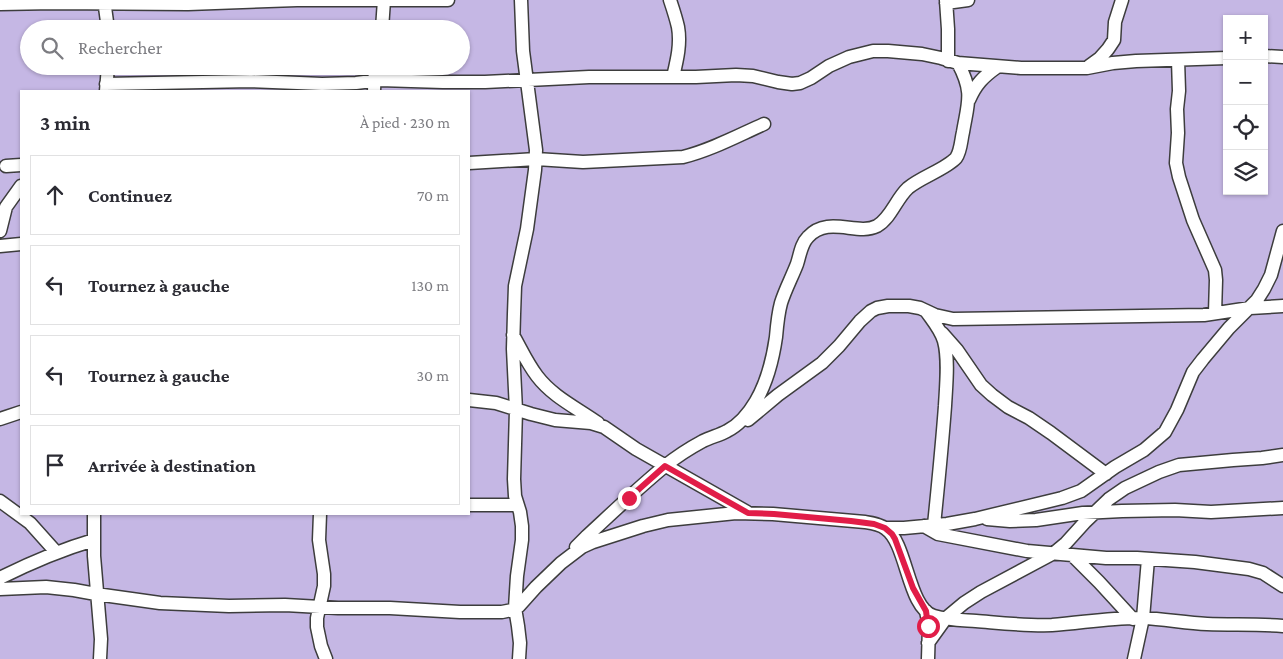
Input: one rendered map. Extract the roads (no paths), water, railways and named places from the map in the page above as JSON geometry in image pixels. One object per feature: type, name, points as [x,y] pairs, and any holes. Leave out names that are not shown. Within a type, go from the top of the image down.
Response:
[{"type":"street","points":[[0,4],[105,2],[188,4],[297,0],[448,0]]},
{"type":"street","points":[[383,20],[384,0]]},
{"type":"street","points":[[519,659],[520,644],[515,608],[522,526],[515,496],[514,479],[516,410],[513,335],[516,286],[527,229],[536,158],[523,50],[521,0]]},
{"type":"street","points":[[670,0],[678,26],[679,42],[679,52],[672,77]]},
{"type":"street","points":[[968,0],[946,2],[953,62],[964,76],[969,100]]},
{"type":"street","points":[[1087,68],[1100,58],[1114,40],[1115,22],[1122,0]]},
{"type":"street","points":[[105,2],[107,20]]},
{"type":"street","points":[[106,87],[251,82],[356,83],[374,86],[589,77],[736,75],[753,76],[792,84],[811,78],[829,66],[849,57],[873,51],[922,54],[953,62],[1021,68],[1087,68],[1114,63],[1223,58]]},
{"type":"street","points":[[1268,56],[1283,56]]},
{"type":"street","points":[[1178,60],[1179,91],[1176,163],[1193,220],[1215,270],[1215,313]]},
{"type":"street","points":[[0,589],[46,586],[160,603],[229,606],[285,605],[460,612],[502,612],[515,608],[586,536],[665,466],[696,445],[728,431],[736,425],[755,403],[763,386],[774,350],[781,302],[796,268],[804,242],[814,232],[824,228],[836,226],[864,229],[877,225],[887,216],[908,188],[955,159],[960,148],[972,92],[979,81],[997,67]]},
{"type":"street","points":[[470,163],[536,158],[582,162],[683,157],[714,147],[764,124]]},
{"type":"street","points":[[6,166],[20,165]]},
{"type":"street","points":[[0,231],[6,207],[20,187]]},
{"type":"street","points":[[885,528],[947,524],[1062,498],[1081,491],[1144,450],[1165,432],[1177,410],[1193,372],[1229,328],[1257,300],[1264,289],[1271,275],[1283,231]]},
{"type":"street","points":[[0,246],[20,244]]},
{"type":"street","points":[[736,425],[748,420],[822,362],[835,350],[860,320],[878,308],[899,306],[920,308],[935,315],[952,319],[1153,316],[1215,313],[1283,306]]},
{"type":"street","points":[[925,310],[981,385],[992,395],[1008,407],[1051,432],[1106,474]]},
{"type":"street","points":[[929,526],[946,386],[946,355],[941,332]]},
{"type":"street","points":[[513,335],[538,378],[563,400],[636,449],[748,513]]},
{"type":"street","points":[[470,400],[496,403],[555,420],[584,422],[604,427]]},
{"type":"street","points":[[0,419],[20,412]]},
{"type":"street","points":[[928,644],[946,618],[964,603],[1054,553],[1109,499],[1125,488],[1179,465],[1283,455]]},
{"type":"street","points":[[0,501],[30,522],[56,552]]},
{"type":"street","points":[[470,505],[517,505]]},
{"type":"street","points":[[975,518],[1010,521],[1036,520],[1095,512],[1175,510],[1211,512],[1283,508]]},
{"type":"street","points":[[561,563],[582,547],[594,542],[643,526],[695,516],[736,513],[774,514],[874,524],[885,528],[895,539],[913,588],[926,611],[928,659]]},
{"type":"street","points":[[94,515],[96,594],[101,639],[100,659]]},
{"type":"street","points":[[320,515],[319,540],[324,586],[317,618],[318,638],[326,659]]},
{"type":"street","points":[[929,526],[938,534],[1027,551],[1195,562],[1249,569],[1263,573],[1283,586]]},
{"type":"street","points":[[0,578],[56,552],[94,540]]},
{"type":"street","points":[[1072,555],[1138,618]]},
{"type":"street","points":[[1134,659],[1138,618],[1148,559]]},
{"type":"street","points":[[926,611],[933,616],[946,618],[1029,625],[1138,618],[1207,624],[1283,626]]}]
